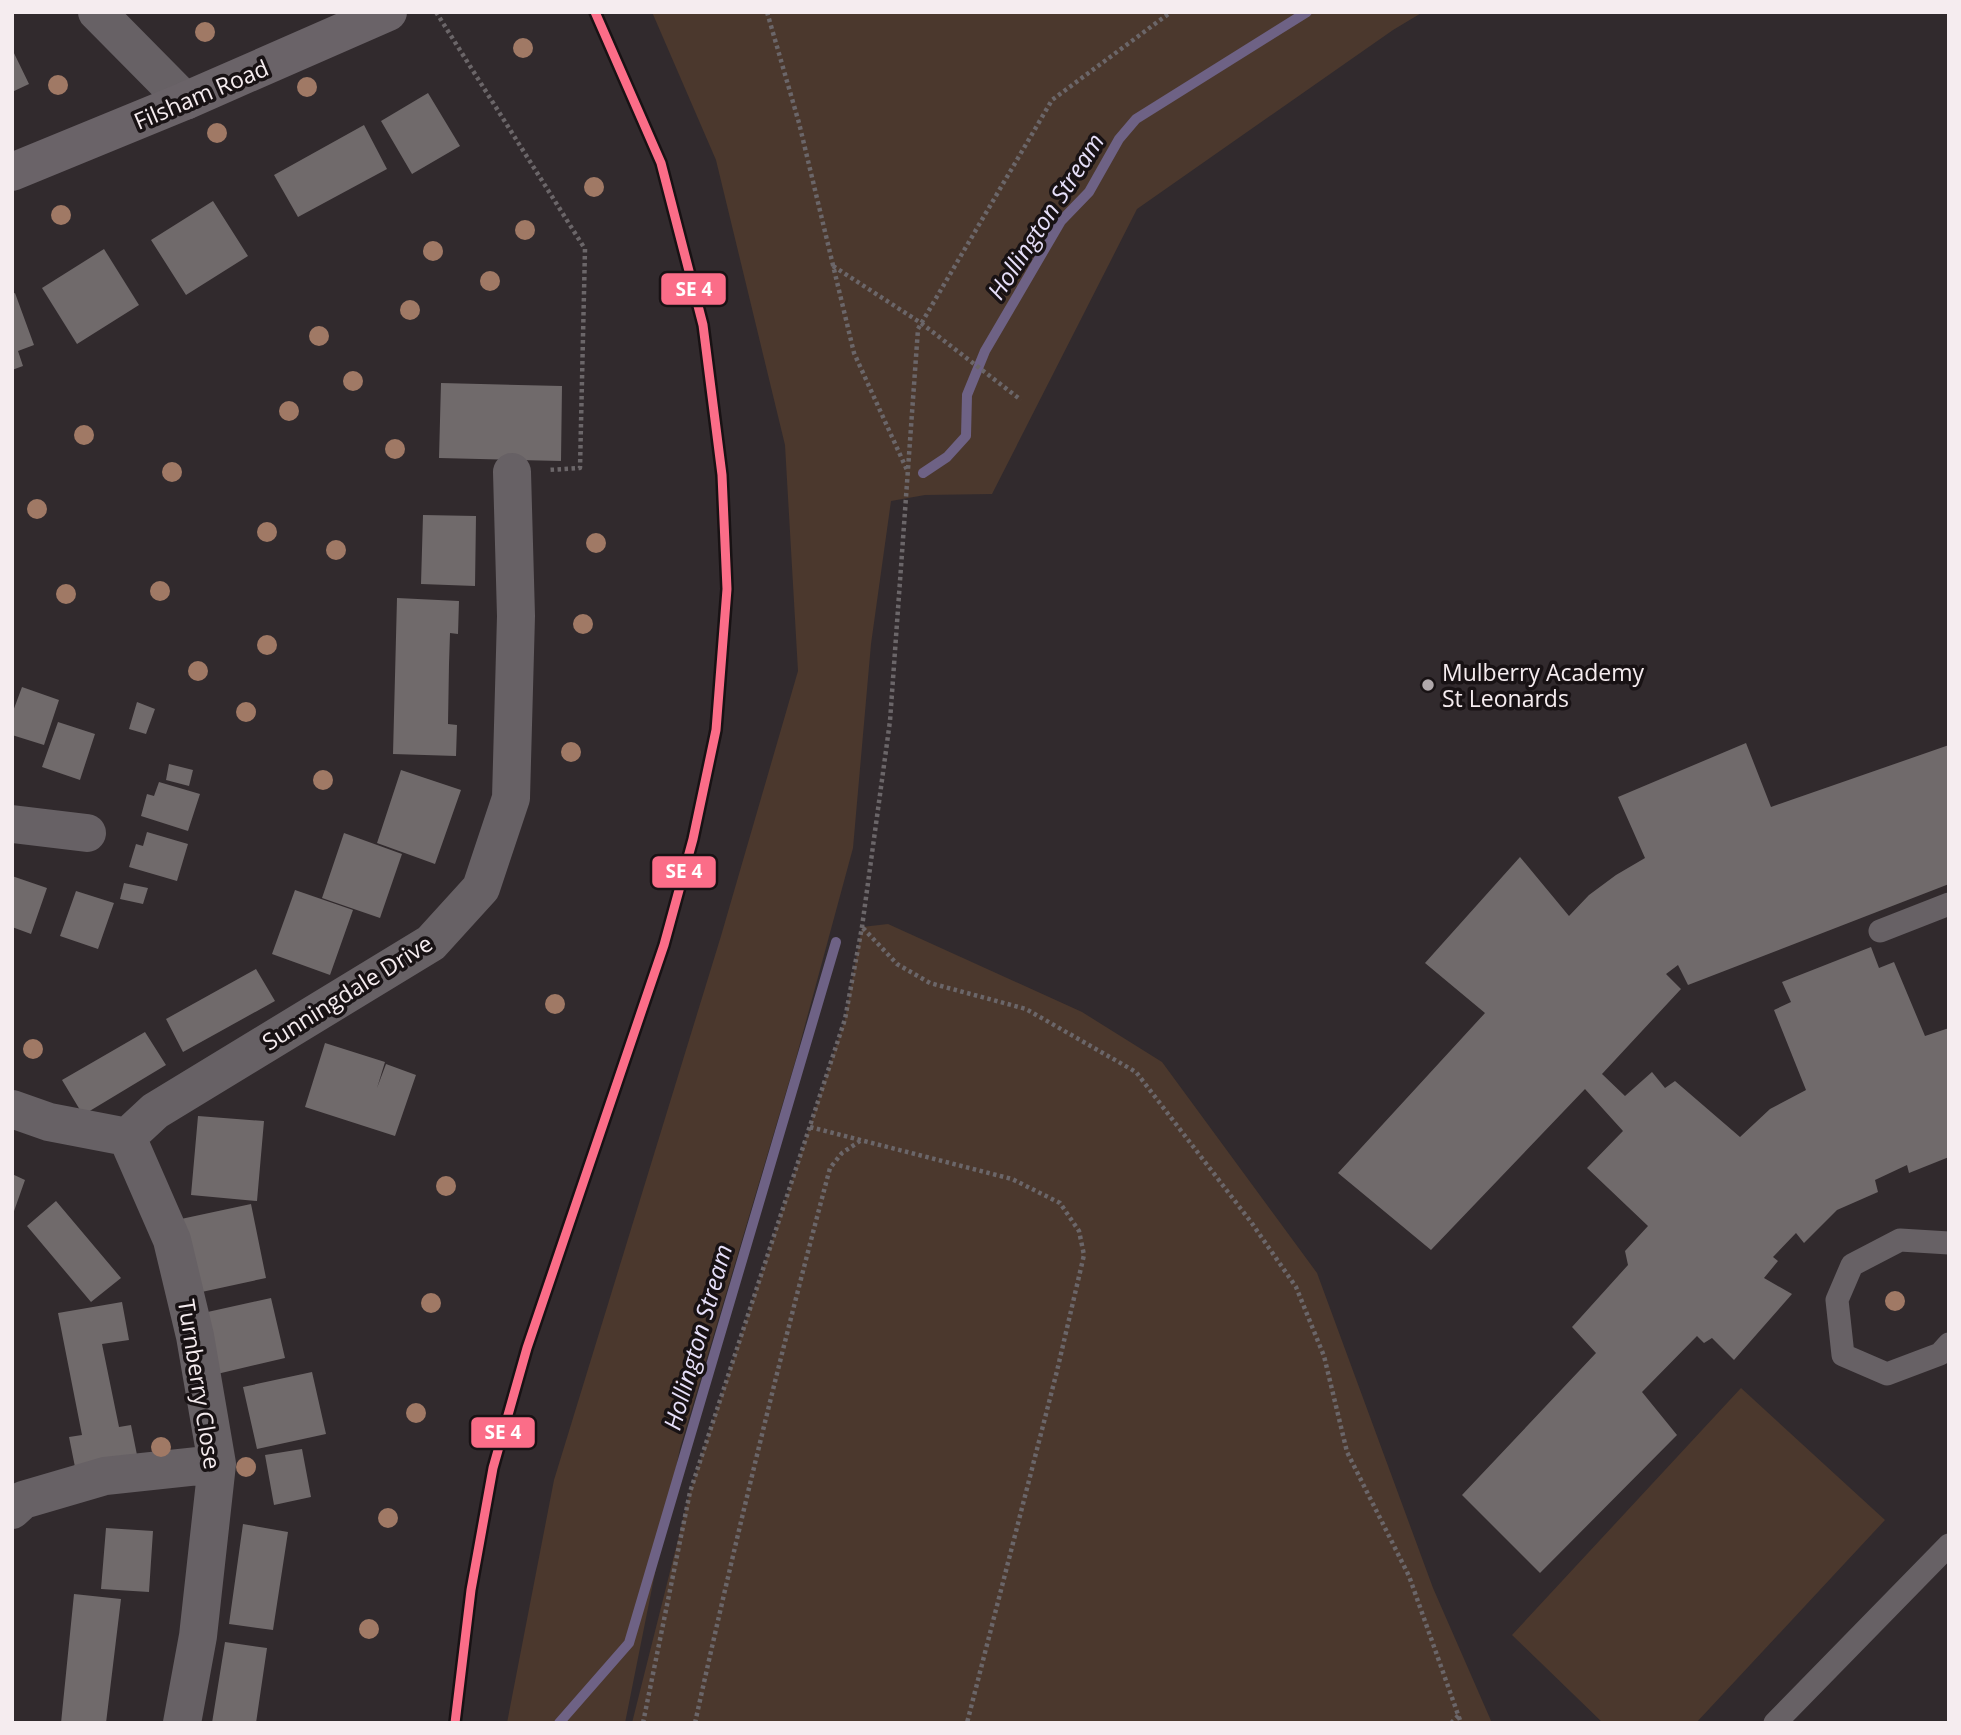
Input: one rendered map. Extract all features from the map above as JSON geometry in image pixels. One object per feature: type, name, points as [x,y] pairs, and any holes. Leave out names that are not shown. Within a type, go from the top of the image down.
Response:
[{"type":"street","points":[[97,12],[185,101]]},
{"type":"street","name":"Filsham Road","points":[[12,172],[185,101],[388,12]]},
{"type":"street","name":"Sunningdale Drive","points":[[127,1137],[155,1111],[431,943],[481,888],[511,797],[516,616],[512,472]]},
{"type":"street","points":[[12,824],[87,833]]},
{"type":"street","points":[[12,1109],[49,1122],[127,1137]]},
{"type":"street","name":"Turnberry Close","points":[[127,1137],[172,1240],[195,1336],[217,1464],[198,1636],[182,1723]]},
{"type":"street","points":[[12,1510],[23,1500],[105,1476],[217,1464]]},
{"type":"lane","points":[[1880,931],[1949,904]]},
{"type":"lane","points":[[1949,1243],[1900,1240],[1852,1265],[1837,1300],[1843,1355],[1887,1374],[1940,1354],[1949,1344]]},
{"type":"lane","points":[[1775,1723],[1949,1545]]},
{"type":"path","points":[[436,12],[585,248],[580,468],[512,472]]},
{"type":"path","points":[[767,12],[799,123],[854,353],[907,471]]},
{"type":"path","points":[[643,1723],[690,1492],[845,1019],[862,927],[890,721],[918,329],[1052,100],[1171,12]]},
{"type":"path","points":[[833,266],[921,323],[1021,400]]},
{"type":"path","points":[[862,927],[897,964],[930,983],[1026,1009],[1136,1072],[1251,1222],[1296,1287],[1324,1356],[1347,1452],[1409,1576],[1461,1723]]},
{"type":"path","points":[[810,1126],[1012,1179],[1060,1203],[1079,1231],[1084,1255],[967,1723]]},
{"type":"path","points":[[695,1723],[733,1547],[830,1168],[842,1153],[861,1140]]},
{"type":"path","points":[[1451,1723],[1459,1715]]},
{"type":"shaded area","points":[[652,12],[1423,12],[1393,30],[1137,209],[992,494],[925,495],[891,501],[871,644],[853,848],[795,1062],[680,1448],[625,1723],[507,1723],[554,1480],[721,936],[798,671],[785,445],[716,160]]},
{"type":"shaded area","points":[[888,924],[1082,1012],[1162,1062],[1317,1273],[1433,1588],[1492,1723],[632,1723],[690,1492],[845,1019],[862,927]]},
{"type":"shaded area","points":[[1741,1388],[1885,1520],[1696,1723],[1603,1723],[1512,1635]]},
{"type":"building","points":[[12,49],[29,84],[12,92]]},
{"type":"building","points":[[428,93],[460,146],[412,174],[381,121]]},
{"type":"building","points":[[364,125],[387,169],[298,217],[274,175]]},
{"type":"building","points":[[213,201],[248,256],[186,295],[151,240]]},
{"type":"building","points":[[104,249],[139,305],[77,344],[42,288]]},
{"type":"building","points":[[15,293],[34,345],[18,351],[23,366],[12,370],[12,294]]},
{"type":"building","points":[[441,383],[562,386],[561,461],[439,458]]},
{"type":"building","points":[[423,515],[476,516],[475,586],[421,584]]},
{"type":"building","points":[[397,598],[459,601],[458,634],[450,633],[449,664],[448,724],[457,725],[456,756],[393,754]]},
{"type":"building","points":[[22,687],[59,700],[44,745],[12,735],[12,714]]},
{"type":"building","points":[[137,702],[155,709],[146,734],[129,729]]},
{"type":"building","points":[[58,722],[95,734],[80,780],[42,767]]},
{"type":"building","points":[[1746,743],[1771,807],[1949,745],[1949,884],[1688,985],[1678,965],[1666,974],[1681,989],[1602,1074],[1625,1096],[1652,1072],[1665,1088],[1675,1081],[1740,1137],[1770,1109],[1806,1090],[1774,1010],[1791,1002],[1782,982],[1871,947],[1879,968],[1894,962],[1925,1036],[1949,1028],[1949,1157],[1909,1173],[1907,1165],[1875,1180],[1878,1192],[1837,1210],[1804,1243],[1796,1233],[1773,1257],[1778,1261],[1764,1278],[1792,1294],[1734,1360],[1712,1338],[1704,1343],[1697,1336],[1642,1392],[1677,1435],[1540,1573],[1462,1495],[1596,1353],[1572,1327],[1628,1265],[1625,1251],[1648,1226],[1587,1168],[1623,1131],[1585,1089],[1431,1250],[1338,1173],[1485,1013],[1425,963],[1520,857],[1569,916],[1589,895],[1645,858],[1618,797]]},
{"type":"building","points":[[169,764],[193,770],[189,786],[166,780]]},
{"type":"building","points":[[401,770],[461,790],[435,864],[377,843]]},
{"type":"building","points":[[159,782],[200,794],[188,831],[141,816],[147,794],[154,796]]},
{"type":"building","points":[[147,832],[188,844],[177,881],[129,867],[136,844],[143,846]]},
{"type":"building","points":[[344,833],[402,854],[380,918],[322,898]]},
{"type":"building","points":[[12,876],[47,888],[31,934],[12,927]]},
{"type":"building","points":[[124,883],[148,888],[143,904],[120,899]]},
{"type":"building","points":[[295,890],[353,910],[330,975],[272,954]]},
{"type":"building","points":[[76,891],[114,903],[98,949],[60,936]]},
{"type":"building","points":[[256,969],[275,1001],[183,1052],[166,1019]]},
{"type":"building","points":[[145,1032],[166,1065],[83,1115],[62,1080]]},
{"type":"building","points":[[325,1043],[385,1062],[377,1088],[386,1064],[416,1075],[395,1136],[305,1107]]},
{"type":"building","points":[[198,1116],[264,1121],[257,1201],[191,1195]]},
{"type":"building","points":[[12,1174],[25,1180],[13,1214],[12,1214]]},
{"type":"building","points":[[56,1201],[121,1278],[91,1302],[27,1226]]},
{"type":"building","points":[[251,1204],[266,1278],[197,1293],[181,1219]]},
{"type":"building","points":[[271,1298],[285,1358],[217,1374],[203,1313]]},
{"type":"building","points":[[122,1302],[129,1340],[102,1344],[119,1427],[131,1425],[138,1460],[76,1472],[69,1437],[82,1435],[58,1313]]},
{"type":"building","points":[[312,1372],[326,1434],[257,1449],[243,1387]]},
{"type":"building","points":[[302,1449],[311,1497],[274,1505],[265,1455]]},
{"type":"building","points":[[243,1524],[288,1532],[273,1630],[229,1624]]},
{"type":"building","points":[[106,1528],[153,1531],[149,1592],[101,1589]]},
{"type":"building","points":[[74,1594],[121,1599],[106,1723],[61,1723]]},
{"type":"building","points":[[225,1642],[267,1648],[256,1723],[212,1723]]},
{"type":"waterway","name":"Hollington Stream","points":[[923,473],[947,457],[966,436],[967,395],[985,351],[1061,221],[1089,192],[1119,139],[1136,119],[1307,12]]},
{"type":"waterway","name":"Hollington Stream","points":[[559,1723],[629,1643],[836,942]]},
{"type":"transit line","points":[[455,1723],[471,1590],[493,1468],[527,1348],[664,945],[693,839],[716,730],[727,589],[722,475],[703,325],[661,163],[595,12]]},
{"type":"place","name":"Mulberry Academy St Leonards","points":[[1428,685]]}]
